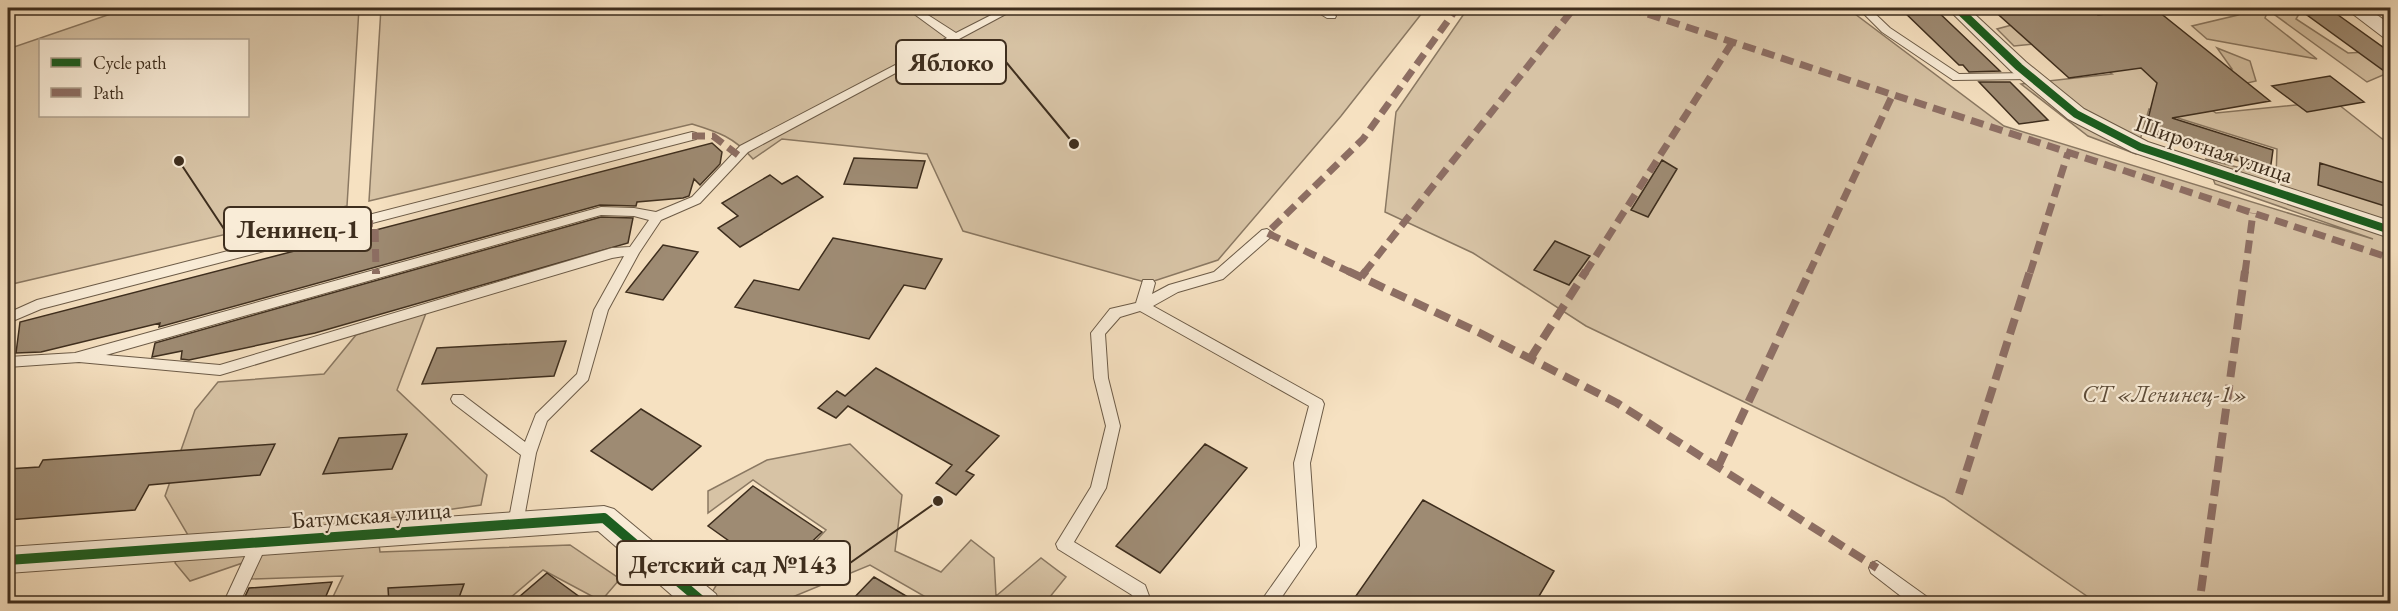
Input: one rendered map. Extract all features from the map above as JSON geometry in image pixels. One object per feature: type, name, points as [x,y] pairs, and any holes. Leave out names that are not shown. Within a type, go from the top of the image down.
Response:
[{"type":"street","name":"Широтная улица","points":[[1957,8],[2030,76],[2076,114],[2140,147],[2391,230]]},
{"type":"street","points":[[2355,8],[2391,33]]},
{"type":"street","name":"Батумская улица","points":[[8,560],[604,518],[705,603]]},
{"type":"lane","points":[[911,8],[954,38]]},
{"type":"lane","points":[[516,524],[529,453],[541,418],[583,376],[602,310],[634,251],[657,217],[696,200],[744,149],[1012,8]]},
{"type":"lane","points":[[1316,8],[1331,16]]},
{"type":"lane","points":[[1863,8],[1886,30],[1957,78],[2030,76]]},
{"type":"lane","points":[[8,318],[38,305],[692,136]]},
{"type":"lane","points":[[75,358],[601,211],[634,212],[657,217]]},
{"type":"lane","points":[[1144,603],[1139,590],[1064,544],[1098,488],[1113,426],[1101,378],[1098,333],[1115,313],[1142,306],[1174,288],[1218,276],[1267,233]]},
{"type":"lane","points":[[8,362],[75,358],[220,370],[612,253],[634,251]]},
{"type":"lane","points":[[1142,306],[1148,283]]},
{"type":"lane","points":[[1142,306],[1317,404],[1302,463],[1308,547],[1267,603]]},
{"type":"lane","points":[[458,399],[529,453]]},
{"type":"lane","points":[[231,603],[261,542]]},
{"type":"lane","points":[[1877,568],[1924,603]]},
{"type":"green space","points":[[128,8],[359,8],[347,206],[8,285],[8,49]]},
{"type":"green space","points":[[381,8],[1426,8],[1341,116],[1218,260],[1148,283],[963,231],[927,154],[782,139],[753,159],[739,145],[725,136],[692,124],[369,201]]},
{"type":"green space","name":"СТ «Ленинец-1»","points":[[1468,8],[1847,8],[2004,126],[2373,239],[2215,184],[2206,159],[2276,177],[2277,149],[2149,109],[2136,154],[2088,136],[2021,84],[2112,74],[2063,41],[2014,46],[1997,29],[2038,18],[2027,8],[2129,8],[2108,13],[2188,76],[2232,69],[2217,48],[2250,61],[2256,81],[2191,96],[2216,113],[2334,101],[2390,145],[2390,603],[2097,603],[1944,498],[1586,326],[1473,253],[1385,212],[1396,112]]},
{"type":"green space","points":[[2241,8],[2302,9],[2296,19],[2348,53],[2385,51],[2390,72],[2367,82],[2268,10],[2265,18],[2317,59],[2207,39],[2192,26],[2238,15]]},
{"type":"green space","points":[[426,313],[397,390],[487,475],[481,505],[376,520],[380,552],[570,545],[620,579],[601,601],[543,570],[503,604],[330,603],[343,576],[251,579],[260,557],[190,581],[175,563],[188,535],[165,496],[195,410],[218,382],[324,374],[356,335]]},
{"type":"green space","points":[[850,444],[902,495],[895,551],[941,572],[971,540],[994,558],[996,596],[1041,558],[1066,577],[1045,603],[936,603],[870,565],[778,603],[725,603],[711,594],[724,572],[782,578],[826,530],[753,480],[708,513],[708,491],[767,460]]},
{"type":"building","points":[[1900,8],[1934,8],[2000,71],[1969,72]]},
{"type":"building","points":[[1991,8],[2090,8],[2098,15],[2154,8],[2270,101],[2172,118],[2273,150],[2270,171],[2145,131],[2157,83],[2141,68],[2069,78]]},
{"type":"building","points":[[2334,12],[2391,53],[2391,76],[2307,15]]},
{"type":"building","points":[[2330,76],[2364,102],[2307,112],[2272,86]]},
{"type":"building","points":[[1979,82],[2010,82],[2048,120],[2019,124]]},
{"type":"building","points":[[712,143],[722,152],[720,164],[700,185],[694,179],[689,196],[683,198],[637,202],[636,206],[600,205],[159,327],[160,323],[41,352],[16,353],[20,322]]},
{"type":"building","points":[[854,158],[925,161],[917,188],[844,184]]},
{"type":"building","points":[[1662,160],[1677,169],[1648,217],[1631,210]]},
{"type":"building","points":[[2320,163],[2391,185],[2391,208],[2318,185]]},
{"type":"building","points":[[770,175],[782,184],[797,176],[823,197],[740,247],[718,228],[738,216],[722,203]]},
{"type":"building","points":[[601,217],[633,218],[628,243],[315,333],[189,360],[181,359],[182,351],[152,357],[155,343]]},
{"type":"building","points":[[833,238],[942,259],[925,289],[904,285],[869,339],[735,307],[754,280],[799,290]]},
{"type":"building","points":[[1555,241],[1590,256],[1569,285],[1534,270]]},
{"type":"building","points":[[663,245],[698,252],[663,300],[626,292]]},
{"type":"building","points":[[566,341],[554,376],[422,384],[437,348]]},
{"type":"building","points":[[876,368],[999,436],[966,471],[974,475],[956,495],[936,483],[952,465],[848,406],[836,418],[818,408],[837,391],[845,396]]},
{"type":"building","points":[[641,409],[701,446],[652,490],[591,451]]},
{"type":"building","points":[[407,434],[392,469],[323,474],[339,438]]},
{"type":"building","points":[[275,444],[260,475],[149,485],[135,510],[8,520],[8,469],[39,467],[43,460]]},
{"type":"building","points":[[1205,444],[1247,468],[1160,573],[1116,546]]},
{"type":"building","points":[[753,486],[822,532],[777,575],[708,526]]},
{"type":"building","points":[[1423,500],[1554,571],[1535,603],[1351,603]]},
{"type":"building","points":[[547,573],[588,603],[512,603]]},
{"type":"building","points":[[874,577],[918,603],[849,603]]},
{"type":"building","points":[[332,582],[323,603],[242,603],[249,588]]},
{"type":"building","points":[[464,584],[457,603],[389,603],[388,588]]},
{"type":"marked path","points":[[1457,8],[1363,139],[1267,233],[1480,333],[1617,403],[1877,568]]},
{"type":"marked path","points":[[1361,277],[1574,8]]},
{"type":"marked path","points":[[1629,8],[2390,258]]},
{"type":"marked path","points":[[1530,359],[1733,41]]},
{"type":"marked path","points":[[1718,467],[1893,94]]},
{"type":"marked path","points":[[692,136],[713,136],[738,155]]},
{"type":"marked path","points":[[1959,494],[2068,153]]},
{"type":"marked path","points":[[2201,591],[2253,213]]},
{"type":"marked path","points":[[360,223],[375,224],[376,274]]},
{"type":"cycle path","points":[[1957,8],[2019,67],[2076,114],[2140,147],[2390,230]]},
{"type":"cycle path","points":[[8,560],[604,518],[705,604]]},
{"type":"place","name":"Яблоко","points":[[1074,144]]},
{"type":"place","name":"Ленинец-1","points":[[179,161]]},
{"type":"place","name":"Детский сад №143","points":[[938,501]]}]
